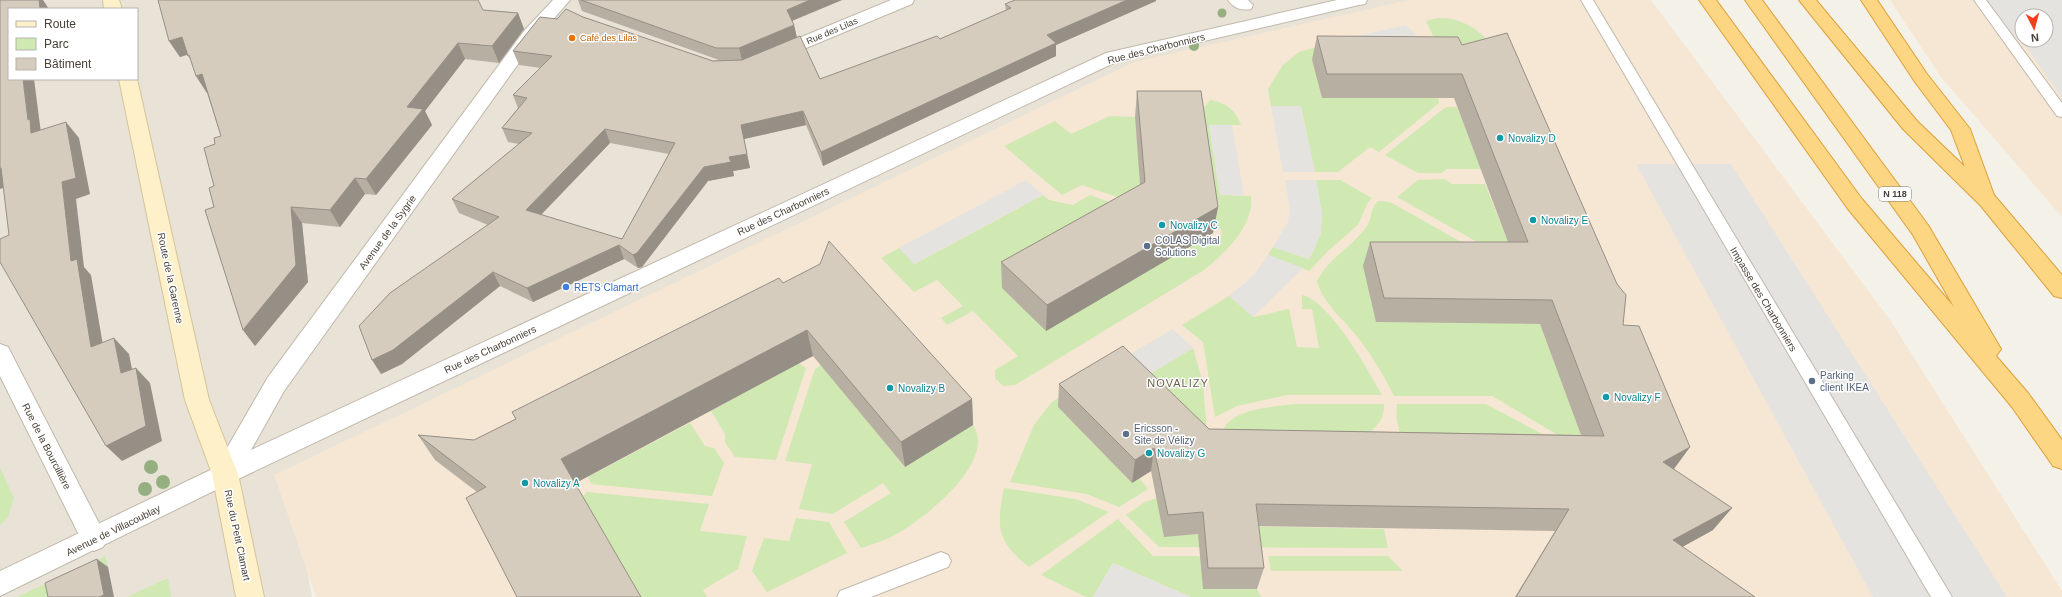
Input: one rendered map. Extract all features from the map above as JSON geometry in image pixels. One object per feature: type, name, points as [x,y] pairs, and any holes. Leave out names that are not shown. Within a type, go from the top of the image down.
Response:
[{"type":"highway","points":[[1707,0],[1854,204],[2020,400]]},
{"type":"highway","name":"N 118","points":[[1753,0],[1921,230],[2020,400],[2062,459]]},
{"type":"highway","points":[[1808,0],[1910,126],[1988,201],[2062,290]]},
{"type":"highway","points":[[1869,0],[1921,78],[1960,129],[1988,201]]},
{"type":"main road","name":"Route de la Garenne","points":[[128,80],[197,400],[225,474]]},
{"type":"main road","name":"Rue du Petit Clamart","points":[[225,474],[250,597]]},
{"type":"street","name":"Rue des Lilas","points":[[760,61],[906,0]]},
{"type":"street","name":"Rue des Charbonniers","points":[[225,474],[1112,57],[1359,0]]},
{"type":"street","name":"Avenue de la Sygrie","points":[[225,474],[276,384],[526,41],[558,6]]},
{"type":"street","name":"Rue de la Bourcillière","points":[[0,353],[94,539]]},
{"type":"street","name":"Avenue de Villacoublay","points":[[0,584],[225,474]]},
{"type":"lane","name":"Impasse des Charbonniers","points":[[1587,0],[1942,597]]},
{"type":"lane","points":[[1980,0],[2062,113]]},
{"type":"lane","points":[[847,597],[941,560]]},
{"type":"shaded area","points":[[0,0],[1411,0],[291,478],[312,597],[0,597]]},
{"type":"shaded area","points":[[1409,0],[1651,0],[1890,320],[2062,591],[2062,597],[316,597],[274,475],[1134,62]]},
{"type":"shaded area","points":[[1890,0],[2062,0],[2062,217],[1941,77]]},
{"type":"shaded area","points":[[1987,0],[2062,0],[2062,98],[2027,48],[2054,48],[2054,8],[2014,8],[2014,36],[2007,29]]},
{"type":"shaded area","points":[[1406,25],[1422,41],[1353,37]]},
{"type":"shaded area","points":[[1271,106],[1301,106],[1315,172],[1283,172]]},
{"type":"shaded area","points":[[1209,125],[1232,125],[1244,195],[1220,195]]},
{"type":"shaded area","name":"Parking client IKEA","points":[[1636,164],[1731,164],[2007,597],[1873,597]]},
{"type":"shaded area","points":[[1026,180],[1043,195],[914,264],[899,248]]},
{"type":"shaded area","points":[[1285,180],[1316,180],[1322,212],[1321,234],[1309,259],[1273,247],[1288,222],[1290,210]]},
{"type":"shaded area","points":[[1268,255],[1303,268],[1253,317],[1229,296],[1253,276]]},
{"type":"shaded area","points":[[1173,329],[1193,348],[1135,383],[1115,363]]},
{"type":"shaded area","points":[[1113,563],[1191,597],[1093,597]]},
{"type":"green space","points":[[1438,18],[1453,19],[1468,25],[1474,28],[1491,44],[1443,57],[1426,21]]},
{"type":"green space","points":[[1353,37],[1312,60],[1322,98],[1438,98],[1439,103],[1379,152],[1370,147],[1338,172],[1315,172],[1301,107],[1271,106],[1268,89],[1283,65],[1299,52]]},
{"type":"green space","points":[[1210,100],[1221,103],[1233,111],[1239,119],[1241,125],[1209,125],[1220,195],[1251,196],[1251,207],[1248,218],[1237,238],[1204,270],[1015,385],[1003,386],[995,378],[995,370],[1018,356],[973,311],[947,325],[941,318],[963,306],[937,280],[914,292],[881,258],[899,248],[915,264],[1043,195],[1049,200],[1073,205],[1090,195],[1207,238],[1219,238],[1222,235],[1221,229],[1201,222],[1197,117]]},
{"type":"green space","points":[[1446,107],[1457,107],[1481,169],[1446,169],[1442,173],[1418,173],[1385,155]]},
{"type":"green space","points":[[1110,116],[1135,117],[1141,197],[1129,201],[1082,185],[1062,195],[1004,146],[1055,121],[1071,134]]},
{"type":"green space","points":[[1444,179],[1452,184],[1485,184],[1514,257],[1504,257],[1397,197],[1418,180]]},
{"type":"green space","points":[[1316,180],[1340,180],[1372,198],[1367,204],[1358,225],[1328,251],[1309,271],[1268,255],[1273,247],[1309,259],[1319,238],[1322,220]]},
{"type":"green space","points":[[1378,201],[1390,202],[1506,267],[1540,324],[1585,445],[1575,445],[1492,396],[1394,396],[1372,357],[1356,335],[1328,303],[1323,296],[1317,281],[1327,266],[1365,229],[1375,204]]},
{"type":"green space","points":[[1302,295],[1313,300],[1336,323],[1358,354],[1382,395],[1287,395],[1237,406],[1215,417],[1203,342],[1182,325],[1229,296],[1254,317],[1289,309],[1297,347],[1319,348],[1312,309],[1302,309]]},
{"type":"green space","points":[[1193,348],[1203,383],[1207,433],[1135,383]]},
{"type":"green space","points":[[799,363],[806,368],[776,460],[735,457],[725,442],[725,434],[711,411]]},
{"type":"green space","points":[[1115,363],[1059,408],[1132,483],[1139,478],[1148,489],[1119,507],[1087,494],[1010,482],[1034,425],[1052,402]]},
{"type":"green space","points":[[821,365],[905,467],[973,425],[978,440],[975,456],[966,472],[953,489],[938,504],[921,518],[893,536],[861,548],[844,522],[891,493],[883,483],[833,514],[799,509],[812,464],[785,461],[815,369]]},
{"type":"green space","points":[[1297,404],[1384,404],[1381,419],[1377,426],[1371,431],[1375,449],[1215,455],[1222,432],[1232,419],[1249,411]]},
{"type":"green space","points":[[1397,404],[1486,404],[1572,450],[1407,455],[1398,424],[1396,411]]},
{"type":"green space","points":[[690,423],[705,446],[714,448],[724,463],[712,496],[591,484],[588,477]]},
{"type":"green space","points":[[0,468],[14,498],[8,517],[0,525]]},
{"type":"green space","points":[[1004,488],[1075,499],[1109,512],[1029,567],[1010,549],[1002,533],[1000,514]]},
{"type":"green space","points":[[587,492],[709,504],[700,531],[747,536],[738,569],[703,590],[707,597],[640,597],[582,497]]},
{"type":"green space","points":[[1157,498],[1234,526],[1384,529],[1388,548],[1159,547],[1126,515],[1145,502]]},
{"type":"green space","points":[[796,518],[829,522],[847,553],[767,592],[752,571],[764,538],[789,541]]},
{"type":"green space","points":[[1118,519],[1153,556],[1253,556],[1257,589],[1261,597],[1191,597],[1113,563],[1093,597],[1086,597],[1041,575]]},
{"type":"green space","points":[[105,556],[108,567],[57,597],[17,597]]},
{"type":"green space","points":[[1268,556],[1388,556],[1403,571],[1271,571]]},
{"type":"green space","points":[[168,578],[171,597],[127,597]]},
{"type":"building","points":[[0,0],[39,0],[40,8],[8,8],[8,80],[23,80],[31,133],[66,122],[76,178],[62,182],[71,261],[77,259],[91,347],[114,338],[121,373],[136,368],[146,426],[106,446],[0,262],[0,239],[9,235],[0,168]]},
{"type":"building","points":[[158,0],[478,0],[483,10],[518,13],[492,46],[458,43],[407,107],[423,109],[366,179],[355,178],[330,210],[291,207],[296,265],[243,330],[205,210],[214,207],[209,188],[214,186],[204,148],[215,144],[214,138],[221,136],[202,74],[196,76],[182,37],[169,41]]},
{"type":"building","points":[[581,0],[810,0],[787,10],[794,25],[739,48],[716,48]]},
{"type":"building","points":[[1015,0],[1127,0],[1047,35],[1056,43],[821,152],[803,111],[741,125],[747,154],[729,157],[731,162],[704,167],[637,253],[633,255],[619,245],[527,288],[493,272],[393,350],[372,360],[359,326],[390,293],[499,217],[452,199],[532,133],[502,128],[527,98],[513,95],[552,56],[513,51],[540,17],[557,19],[566,9],[583,17],[713,61],[742,60],[800,36],[820,79],[937,36],[940,39],[1011,8],[1005,4]],"holes":[[[605,129],[675,143],[622,239],[526,210]]]},
{"type":"building","points":[[1507,33],[1617,284],[1626,295],[1623,325],[1639,326],[1690,447],[1663,462],[1732,508],[1673,540],[1755,597],[1516,597],[1569,509],[1256,504],[1264,568],[1208,568],[1203,512],[1168,515],[1154,448],[1135,460],[1059,384],[1123,346],[1209,429],[1604,436],[1552,300],[1384,298],[1370,242],[1528,242],[1462,74],[1327,74],[1317,36],[1458,37],[1462,45]]},
{"type":"building","name":"Novalizy C","points":[[1137,91],[1201,91],[1218,207],[1047,305],[1001,262],[1145,182]]},
{"type":"building","points":[[829,241],[972,399],[901,442],[807,330],[561,459],[641,597],[517,597],[466,498],[486,487],[418,435],[474,440],[516,419],[512,412],[779,278],[783,283],[820,264]]},
{"type":"building","points":[[97,559],[104,595],[99,597],[48,597],[45,583]]},
{"type":"place","name":"Café des Lilas","points":[[572,38]]},
{"type":"place","name":"Novalizy D","points":[[1500,138]]},
{"type":"place","name":"Novalizy E","points":[[1533,220]]},
{"type":"place","name":"Novalizy C","points":[[1162,225]]},
{"type":"place","name":"COLAS Digital Solutions","points":[[1147,246]]},
{"type":"place","name":"RETS Clamart","points":[[566,287]]},
{"type":"place","name":"Parking client IKEA","points":[[1812,381]]},
{"type":"place","name":"Novalizy B","points":[[890,388]]},
{"type":"place","name":"Novalizy F","points":[[1606,397]]},
{"type":"place","name":"Ericsson - Site de Vélizy","points":[[1126,434]]},
{"type":"place","name":"Novalizy G","points":[[1149,453]]},
{"type":"place","name":"Novalizy A","points":[[525,483]]},
{"type":"district","name":"NOVALIZY","points":[[1178,383]]}]
